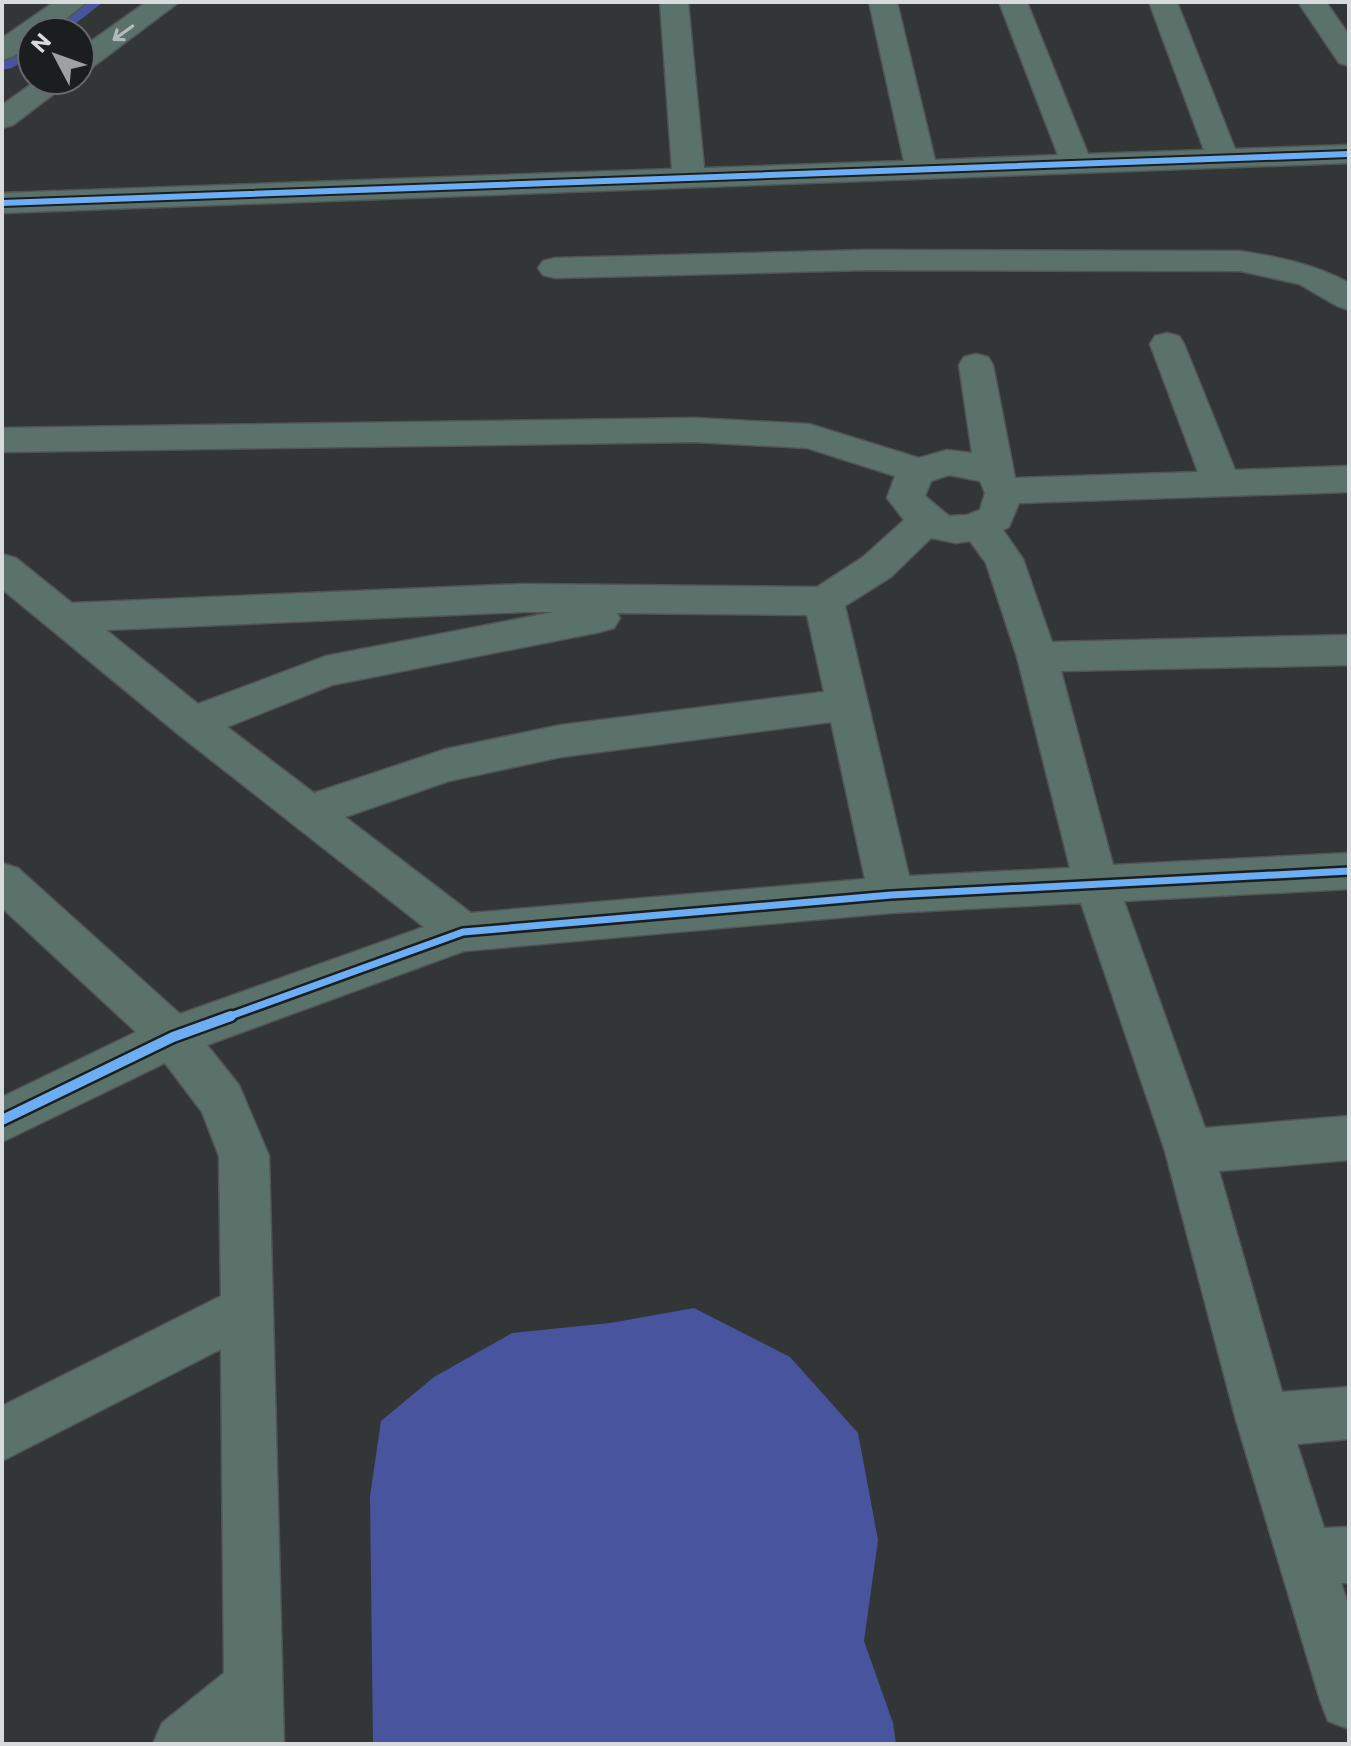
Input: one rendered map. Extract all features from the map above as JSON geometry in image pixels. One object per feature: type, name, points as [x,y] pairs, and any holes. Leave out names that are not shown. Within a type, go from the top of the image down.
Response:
[{"type":"street","points":[[2,51],[73,2]]},
{"type":"street","points":[[96,52],[165,2]]},
{"type":"street","points":[[674,2],[689,180]]},
{"type":"street","points":[[883,2],[922,171]]},
{"type":"street","points":[[1013,2],[1077,165]]},
{"type":"street","points":[[1163,2],[1223,159]]},
{"type":"street","points":[[1312,2],[1349,57]]},
{"type":"street","points":[[2,119],[34,96]]},
{"type":"street","points":[[2,203],[1349,154]]},
{"type":"street","points":[[555,268],[867,260],[1240,261],[1287,268],[1311,276],[1331,285],[1349,299]]},
{"type":"street","points":[[1167,344],[1221,483]]},
{"type":"street","points":[[976,365],[992,496],[1004,559],[1037,657],[1096,883],[1189,1151],[1263,1420],[1328,1555],[1349,1700]]},
{"type":"street","points":[[2,440],[695,430],[809,436],[919,471]]},
{"type":"street","points":[[992,496],[968,464],[947,462],[915,473],[906,498],[925,522],[963,530],[992,496],[1349,479]]},
{"type":"street","points":[[61,618],[523,598],[824,601],[877,567],[925,522]]},
{"type":"street","points":[[2,568],[193,723],[463,932]]},
{"type":"street","points":[[193,723],[326,671],[684,601]]},
{"type":"street","points":[[824,601],[891,895]]},
{"type":"street","points":[[1037,657],[1349,650]]},
{"type":"street","points":[[308,812],[446,765],[561,741],[848,704]]},
{"type":"street","points":[[2,1120],[173,1037],[463,932],[891,895],[1349,871]]},
{"type":"street","points":[[2,881],[173,1037],[222,1100],[244,1156],[254,1744]]},
{"type":"street","points":[[1189,1151],[1349,1138]]},
{"type":"street","points":[[2,1434],[245,1310]]},
{"type":"street","points":[[1263,1420],[1349,1413]]},
{"type":"street","points":[[183,1744],[254,1686]]},
{"type":"water","points":[[694,1308],[790,1357],[858,1433],[878,1540],[864,1641],[893,1723],[896,1744],[373,1744],[370,1496],[381,1421],[434,1377],[512,1333],[610,1323]]},
{"type":"waterway","points":[[69,16],[89,2]]},
{"type":"waterway","points":[[2,62],[16,53]]},
{"type":"cycle path","points":[[2,203],[1349,154]]},
{"type":"cycle path","points":[[2,1120],[173,1037],[463,932],[891,895],[1349,871]]}]
